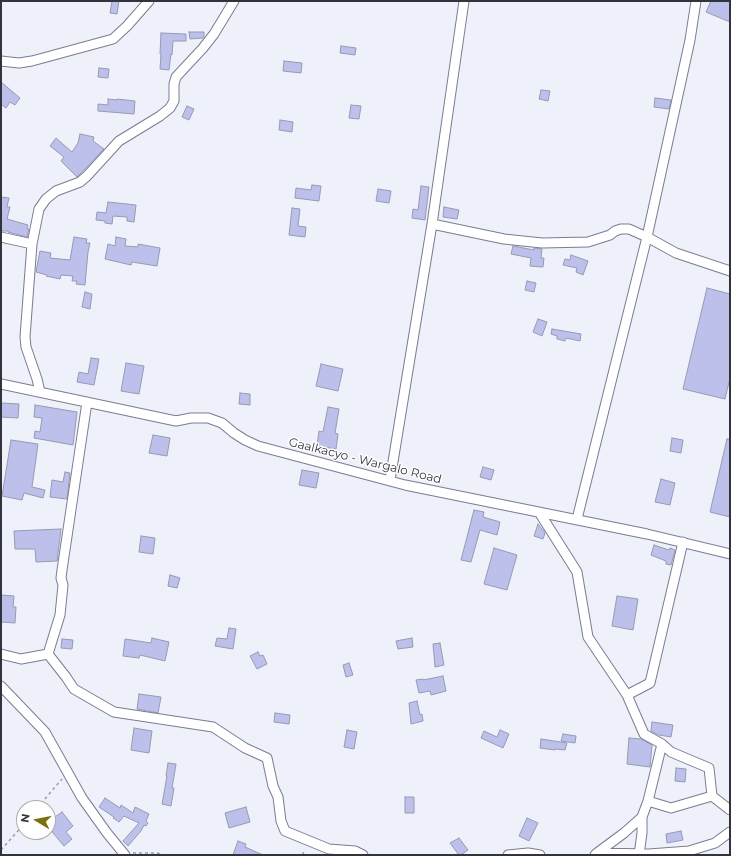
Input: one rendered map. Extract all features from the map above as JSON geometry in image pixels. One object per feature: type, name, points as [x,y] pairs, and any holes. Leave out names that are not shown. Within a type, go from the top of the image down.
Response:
[{"type":"street","points":[[1,61],[19,63],[32,61],[113,39],[127,26],[149,1]]},
{"type":"street","points":[[40,392],[26,347],[25,337],[32,244],[39,209],[46,199],[56,191],[80,182],[119,141],[160,116],[170,108],[174,101],[174,84],[176,77],[214,34],[234,1]]},
{"type":"street","points":[[390,480],[432,224],[464,1]]},
{"type":"street","points":[[577,519],[647,237],[690,40],[696,1]]},
{"type":"street","points":[[432,224],[504,239],[542,243],[588,242],[600,239],[621,229],[629,229],[676,253],[730,271]]},
{"type":"street","points":[[1,237],[32,244]]},
{"type":"street","name":"Gaalkacyo - Wargalo Road","points":[[1,384],[176,421],[191,418],[208,418],[222,423],[234,433],[258,446],[405,485],[577,519],[683,542],[730,554]]},
{"type":"street","points":[[48,654],[60,615],[63,585],[61,578],[62,570],[87,402]]},
{"type":"street","points":[[539,512],[577,572],[588,637],[627,695],[644,734],[662,744],[671,752],[709,768],[712,796],[730,810]]},
{"type":"street","points":[[627,695],[650,684],[683,542]]},
{"type":"street","points":[[1,654],[21,659],[48,654]]},
{"type":"street","points":[[48,654],[74,689],[114,712],[213,727],[245,748],[267,758],[273,786],[278,797],[281,821],[284,831],[329,849],[355,851],[363,855]]},
{"type":"street","points":[[1,686],[45,732],[82,798],[124,854]]},
{"type":"street","points":[[639,854],[642,833],[642,817],[648,801],[662,744]]},
{"type":"street","points":[[648,801],[671,808],[712,796]]},
{"type":"street","points":[[596,854],[642,817]]},
{"type":"street","points":[[596,854],[639,854],[689,851],[715,843],[730,832]]},
{"type":"street","points":[[508,855],[540,855]]},
{"type":"path","points":[[44,800],[68,773]]},
{"type":"path","points":[[1,850],[16,833]]},
{"type":"path","points":[[124,854],[157,853],[165,855]]},
{"type":"building","points":[[112,1],[119,1],[117,14],[110,13]]},
{"type":"building","points":[[711,1],[730,1],[730,22],[706,12]]},
{"type":"building","points":[[189,32],[204,32],[204,36],[203,38],[190,39]]},
{"type":"building","points":[[161,33],[186,34],[186,41],[173,41],[169,70],[160,69]]},
{"type":"building","points":[[341,46],[356,48],[355,55],[340,53]]},
{"type":"building","points":[[284,61],[302,63],[301,73],[283,71]]},
{"type":"building","points":[[99,68],[109,69],[108,78],[98,77]]},
{"type":"building","points":[[1,82],[20,98],[15,105],[10,102],[6,108],[1,104]]},
{"type":"building","points":[[541,90],[550,91],[548,101],[539,99]]},
{"type":"building","points":[[655,98],[671,100],[669,109],[654,107]]},
{"type":"building","points":[[108,99],[135,101],[134,114],[98,111],[98,104],[108,105]]},
{"type":"building","points":[[351,105],[361,106],[359,119],[349,118]]},
{"type":"building","points":[[187,106],[194,109],[189,120],[182,117]]},
{"type":"building","points":[[280,120],[293,122],[292,132],[279,130]]},
{"type":"building","points":[[80,134],[94,137],[93,141],[104,149],[77,177],[61,161],[64,157],[50,146],[56,138],[72,152],[78,143]]},
{"type":"building","points":[[312,185],[321,186],[319,201],[295,198],[296,188],[311,190]]},
{"type":"building","points":[[421,186],[429,187],[425,220],[412,218],[413,209],[418,210]]},
{"type":"building","points":[[378,189],[391,191],[389,203],[376,201]]},
{"type":"building","points":[[1,197],[9,198],[7,207],[10,207],[7,219],[28,225],[27,229],[29,229],[27,237],[8,231],[1,231]]},
{"type":"building","points":[[108,202],[136,205],[134,222],[127,221],[127,217],[113,216],[112,224],[105,223],[105,221],[96,220],[97,212],[106,213]]},
{"type":"building","points":[[444,207],[459,210],[457,219],[443,217]]},
{"type":"building","points":[[292,208],[300,209],[298,226],[306,227],[305,237],[289,235]]},
{"type":"building","points":[[74,237],[87,239],[86,243],[90,243],[85,285],[76,284],[77,281],[72,281],[73,276],[61,275],[60,279],[36,272],[40,251],[51,253],[50,258],[70,260]]},
{"type":"building","points":[[116,237],[126,239],[125,246],[138,247],[138,244],[160,248],[157,266],[132,262],[131,265],[105,259],[108,244],[115,246]]},
{"type":"building","points":[[513,246],[534,250],[534,248],[542,249],[541,258],[544,258],[543,267],[530,266],[531,258],[511,254]]},
{"type":"building","points":[[571,255],[588,261],[583,275],[576,272],[577,268],[563,265],[565,259],[570,260]]},
{"type":"building","points":[[527,281],[536,283],[534,292],[525,290]]},
{"type":"building","points":[[707,288],[730,294],[730,378],[725,399],[683,389]]},
{"type":"building","points":[[85,292],[92,294],[90,309],[82,307]]},
{"type":"building","points":[[538,319],[547,322],[542,336],[533,332]]},
{"type":"building","points":[[552,329],[581,334],[580,341],[566,338],[565,341],[557,339],[557,336],[551,334]]},
{"type":"building","points":[[91,358],[99,359],[94,385],[77,382],[79,372],[88,374]]},
{"type":"building","points":[[126,363],[144,366],[139,394],[121,391]]},
{"type":"building","points":[[321,364],[343,369],[338,391],[316,386]]},
{"type":"building","points":[[240,393],[250,394],[250,405],[239,404]]},
{"type":"building","points":[[1,403],[19,404],[18,418],[1,417]]},
{"type":"building","points":[[35,405],[77,412],[73,445],[34,438],[35,431],[40,432],[42,418],[34,417]]},
{"type":"building","points":[[328,407],[339,409],[335,433],[338,434],[336,449],[317,446],[319,431],[323,432]]},
{"type":"building","points":[[153,435],[170,438],[167,456],[149,453]]},
{"type":"building","points":[[672,438],[683,440],[681,453],[670,451]]},
{"type":"building","points":[[727,439],[730,439],[730,517],[710,512]]},
{"type":"building","points":[[11,440],[38,444],[32,487],[45,490],[43,498],[24,493],[22,500],[2,496]]},
{"type":"building","points":[[483,467],[494,470],[491,480],[480,477]]},
{"type":"building","points":[[302,470],[319,473],[316,488],[299,485]]},
{"type":"building","points":[[65,472],[70,473],[67,499],[50,497],[52,480],[63,482]]},
{"type":"building","points":[[661,479],[675,483],[670,505],[655,502]]},
{"type":"building","points":[[474,510],[484,512],[483,517],[500,522],[497,535],[480,530],[471,562],[461,560]]},
{"type":"building","points":[[538,524],[545,533],[543,539],[534,536]]},
{"type":"building","points":[[61,529],[57,561],[36,562],[35,549],[15,549],[14,531]]},
{"type":"building","points":[[141,536],[155,538],[153,554],[139,552]]},
{"type":"building","points":[[654,545],[669,550],[670,548],[675,550],[671,565],[666,564],[666,561],[651,555]]},
{"type":"building","points":[[494,548],[517,555],[507,590],[484,584]]},
{"type":"building","points":[[170,575],[180,578],[177,588],[168,586]]},
{"type":"building","points":[[1,595],[14,596],[13,607],[16,607],[15,623],[1,622]]},
{"type":"building","points":[[617,596],[638,599],[633,630],[612,626]]},
{"type":"building","points":[[229,628],[236,629],[233,649],[215,646],[217,638],[227,639]]},
{"type":"building","points":[[152,638],[169,642],[165,661],[140,655],[139,658],[123,656],[125,639],[151,643]]},
{"type":"building","points":[[412,638],[413,647],[398,649],[396,641]]},
{"type":"building","points":[[62,639],[73,640],[72,649],[61,648]]},
{"type":"building","points":[[440,643],[444,665],[435,667],[433,644]]},
{"type":"building","points":[[258,652],[260,656],[263,655],[267,664],[257,669],[250,656]]},
{"type":"building","points":[[349,663],[353,675],[346,677],[343,665]]},
{"type":"building","points":[[443,676],[446,691],[431,695],[430,691],[419,693],[416,680]]},
{"type":"building","points":[[139,694],[161,697],[158,713],[137,709]]},
{"type":"building","points":[[417,701],[423,721],[411,724],[409,703]]},
{"type":"building","points":[[275,713],[290,715],[289,724],[274,722]]},
{"type":"building","points":[[652,722],[673,725],[671,737],[659,735],[651,731]]},
{"type":"building","points":[[134,728],[152,731],[149,753],[131,750]]},
{"type":"building","points":[[347,730],[357,732],[354,749],[344,747]]},
{"type":"building","points":[[500,730],[509,734],[503,748],[481,738],[484,731],[497,737]]},
{"type":"building","points":[[563,734],[576,736],[575,743],[561,741]]},
{"type":"building","points":[[629,738],[641,739],[652,745],[650,767],[627,764]]},
{"type":"building","points":[[541,739],[567,743],[565,750],[540,748]]},
{"type":"building","points":[[168,763],[176,764],[171,806],[162,804]]},
{"type":"building","points":[[676,768],[686,769],[685,782],[675,781]]},
{"type":"building","points":[[405,797],[414,797],[414,813],[405,813]]},
{"type":"building","points":[[105,798],[120,808],[121,805],[133,813],[135,807],[149,814],[146,821],[148,823],[146,826],[144,825],[141,831],[128,846],[123,841],[139,823],[124,816],[119,822],[113,818],[114,817],[99,807]]},
{"type":"building","points":[[246,807],[250,822],[229,828],[225,813]]},
{"type":"building","points":[[62,812],[73,826],[66,832],[72,839],[64,846],[56,836],[56,816]]},
{"type":"building","points":[[527,818],[538,823],[529,841],[519,836]]},
{"type":"building","points":[[681,831],[683,840],[667,843],[666,834]]},
{"type":"building","points":[[459,838],[468,850],[461,855],[459,855],[450,843]]},
{"type":"building","points":[[238,841],[246,844],[245,847],[263,855],[233,855]]}]
